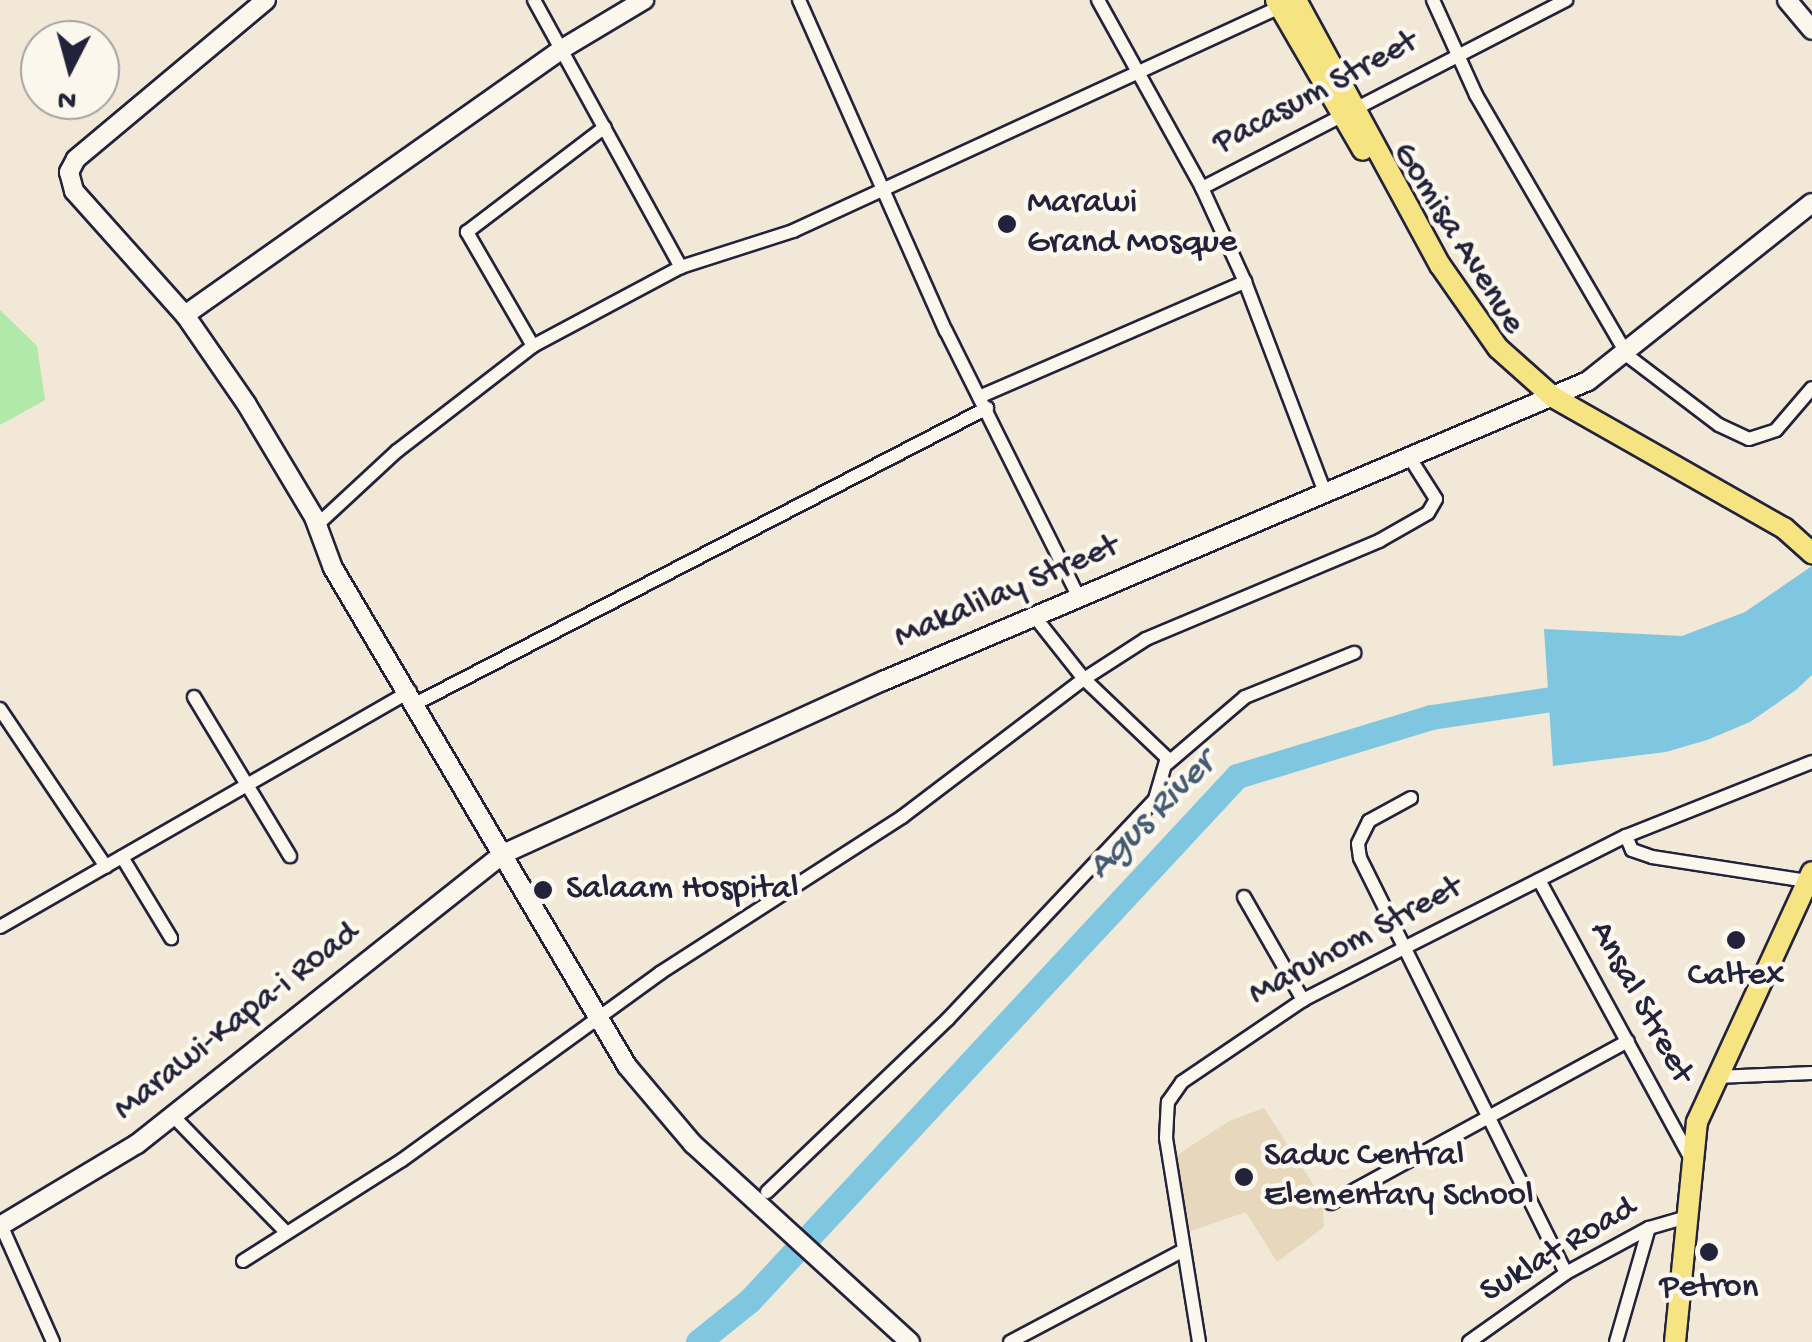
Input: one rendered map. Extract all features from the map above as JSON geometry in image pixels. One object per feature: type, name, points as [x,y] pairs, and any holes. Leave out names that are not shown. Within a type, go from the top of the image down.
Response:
[{"type":"main road","points":[[267,0],[76,159],[69,172],[74,191],[185,316],[317,524],[333,568],[414,697],[628,1066],[668,1118],[766,1199],[910,1342]]},
{"type":"main road","points":[[185,316],[562,50],[644,0]]},
{"type":"main road","points":[[1787,0],[1812,30]]},
{"type":"main road","name":"Gomisa Avenue","points":[[1284,2],[1350,111],[1460,317],[1490,356],[1547,399],[1778,539],[1805,549]]},
{"type":"main road","name":"Makalilay Street","points":[[503,854],[1034,616],[1547,399],[1628,356],[1812,203]]},
{"type":"main road","name":"Marawi-Kapa-i Road","points":[[1,1225],[93,1174],[172,1116],[503,854]]},
{"type":"main road","points":[[1675,1342],[1689,1155],[1716,1078],[1810,877]]},
{"type":"street","points":[[534,0],[681,267]]},
{"type":"street","points":[[799,0],[1079,598]]},
{"type":"street","points":[[1098,0],[1202,188],[1246,282],[1326,493]]},
{"type":"street","points":[[1433,0],[1456,55],[1628,356],[1719,425],[1749,439],[1776,430],[1812,388]]},
{"type":"street","name":"Pacasum Street","points":[[1202,188],[1566,0]]},
{"type":"street","points":[[317,524],[396,451],[532,346],[681,267],[747,250],[1142,76],[1284,2]]},
{"type":"street","points":[[532,346],[467,232],[605,128]]},
{"type":"street","points":[[0,927],[244,784],[984,402],[1246,282]]},
{"type":"street","points":[[244,1261],[386,1170],[601,1017],[902,817],[1084,679],[1146,639],[1409,526],[1433,510],[1436,499],[1410,458]]},
{"type":"street","points":[[1034,616],[1084,679],[1168,763]]},
{"type":"street","points":[[766,1199],[1101,862],[1155,799],[1168,763],[1245,696],[1354,654]]},
{"type":"street","points":[[194,697],[290,856]]},
{"type":"street","points":[[0,709],[106,867]]},
{"type":"street","name":"Maruhom Street","points":[[1200,1342],[1180,1252],[1166,1138],[1168,1102],[1221,1051],[1302,1000],[1626,836],[1812,762]]},
{"type":"street","points":[[1412,798],[1369,821],[1358,844],[1566,1274]]},
{"type":"street","points":[[1626,836],[1632,850],[1652,857],[1810,877]]},
{"type":"street","points":[[122,857],[171,938]]},
{"type":"street","name":"Ansal Street","points":[[1538,880],[1689,1155]]},
{"type":"street","points":[[1244,898],[1302,1000]]},
{"type":"street","points":[[1331,1202],[1628,1040]]},
{"type":"street","points":[[1716,1078],[1812,1073]]},
{"type":"street","points":[[172,1116],[286,1232]]},
{"type":"street","name":"Suklat Road","points":[[1469,1342],[1566,1274],[1649,1228],[1684,1218]]},
{"type":"street","points":[[1,1225],[53,1342]]},
{"type":"street","points":[[1616,1342],[1649,1228]]},
{"type":"street","points":[[1010,1342],[1180,1252]]},
{"type":"shaded area","name":"Saduc Central Elementary School","points":[[1264,1108],[1322,1198],[1324,1227],[1277,1262],[1246,1212],[1185,1233],[1177,1155],[1229,1121]]},
{"type":"green space","points":[[0,310],[37,346],[45,400],[0,425]]},
{"type":"water","points":[[1812,566],[1812,675],[1796,690],[1750,722],[1707,740],[1666,752],[1553,766],[1544,629],[1682,636],[1745,612]]},
{"type":"waterway","name":"Agus River","points":[[698,1342],[750,1300],[1237,776],[1431,717],[1579,695]]},
{"type":"place","name":"Marawi Grand Mosque","points":[[1007,224]]},
{"type":"place","name":"Salaam Hospital","points":[[543,890]]},
{"type":"place","name":"Caltex","points":[[1736,940]]},
{"type":"place","name":"Saduc Central Elementary School","points":[[1244,1177]]},
{"type":"place","name":"Petron","points":[[1709,1252]]}]
